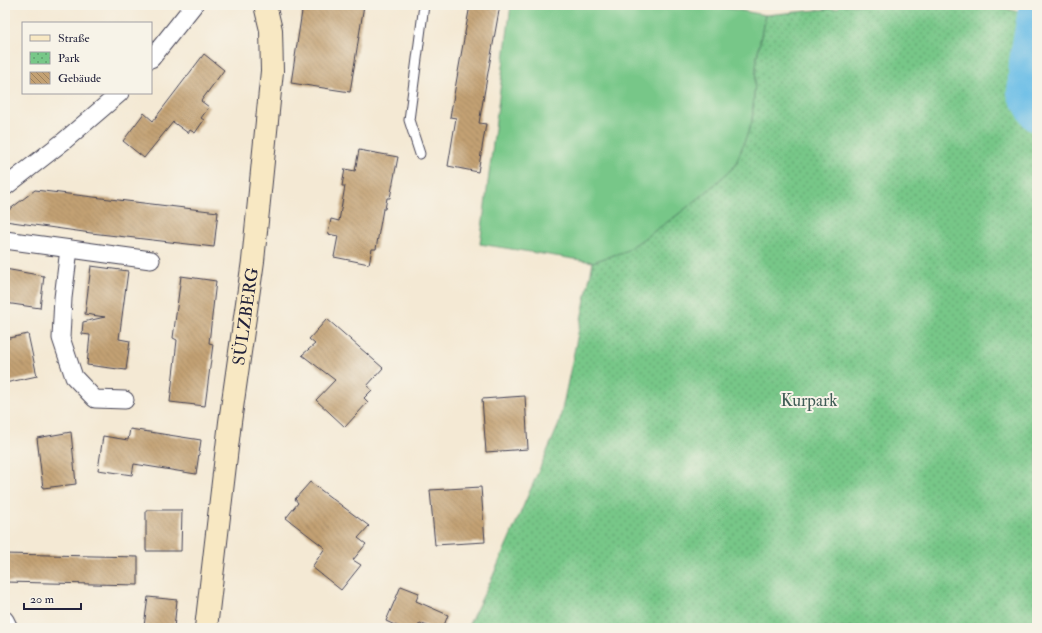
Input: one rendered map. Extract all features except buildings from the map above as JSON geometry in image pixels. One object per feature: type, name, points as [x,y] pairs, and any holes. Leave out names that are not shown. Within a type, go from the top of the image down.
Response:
[{"type":"street","points":[[152,58],[194,5]]},
{"type":"street","name":"SÜLZBERG","points":[[206,628],[230,422],[253,261],[272,71],[271,30],[265,5]]},
{"type":"street","points":[[5,187],[64,142],[119,94]]},
{"type":"street","points":[[5,240],[69,250],[151,260]]},
{"type":"street","points":[[69,250],[63,298],[61,338],[74,377],[95,399],[125,400]]},
{"type":"street","points":[[5,620],[8,628]]},
{"type":"lane","points":[[420,154],[409,120],[424,5]]},
{"type":"green space","points":[[511,5],[710,5],[765,15],[757,57],[752,122],[735,166],[703,195],[626,251],[593,262],[480,244]]},
{"type":"green space","name":"Kurpark","points":[[840,5],[989,5],[1034,15],[1026,61],[1025,93],[1037,115],[1037,628],[467,628],[492,578],[559,424],[593,262],[626,251],[703,195],[735,166],[752,122],[757,57],[765,15],[838,8]]},
{"type":"green space","points":[[1036,5],[1037,115],[1025,93],[1026,61]]},
{"type":"waterway","points":[[1036,5],[1026,61],[1024,93],[1037,115]]}]
